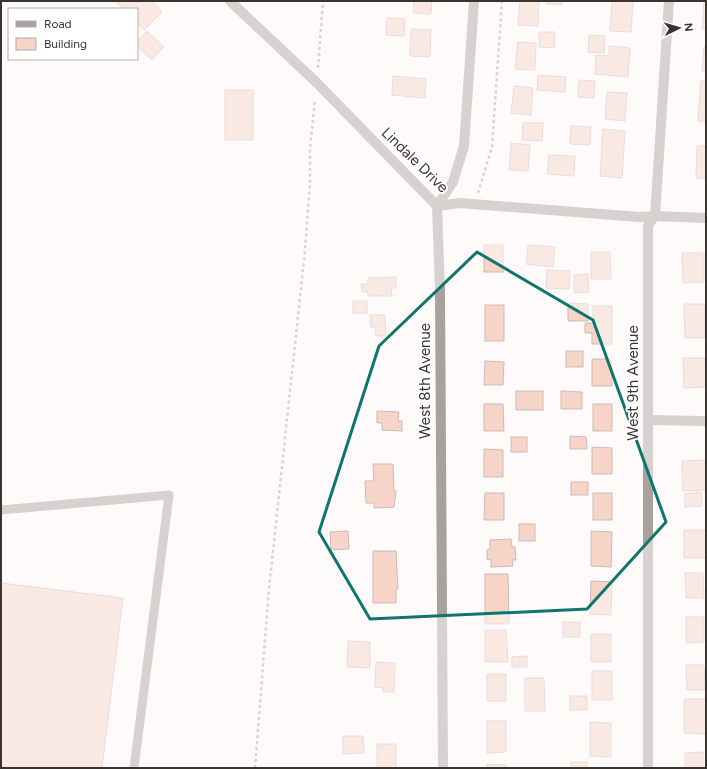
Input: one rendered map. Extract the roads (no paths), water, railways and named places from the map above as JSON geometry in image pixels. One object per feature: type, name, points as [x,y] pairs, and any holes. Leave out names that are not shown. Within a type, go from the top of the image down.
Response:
[{"type":"street","name":"Lindale Drive","points":[[230,1],[317,83],[436,206],[460,203],[640,217],[655,216],[706,218]]},
{"type":"street","points":[[436,206],[453,182],[464,146],[474,1]]},
{"type":"street","name":"West 9th Avenue","points":[[648,768],[648,225],[655,216],[669,1]]},
{"type":"street","name":"West 8th Avenue","points":[[436,206],[440,290],[443,768]]},
{"type":"street","points":[[648,420],[706,421]]},
{"type":"lane","points":[[1,510],[169,495],[134,768]]}]
